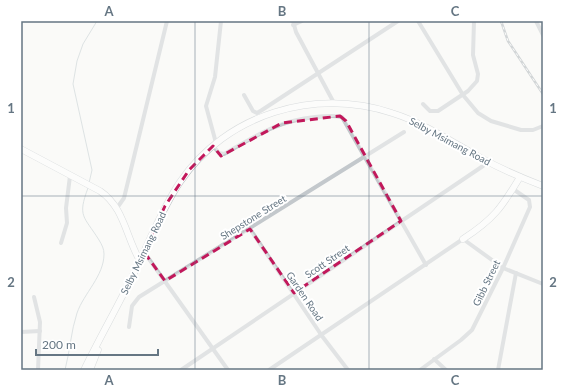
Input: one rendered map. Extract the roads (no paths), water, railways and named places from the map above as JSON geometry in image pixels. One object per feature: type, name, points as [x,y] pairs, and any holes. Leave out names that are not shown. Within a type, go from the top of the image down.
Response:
[{"type":"main road","name":"Selby Msimang Road","points":[[84,370],[175,190],[189,170],[214,145],[255,119],[278,110],[300,106],[334,103],[367,106],[406,118],[520,177],[543,186]]},
{"type":"main road","points":[[21,149],[100,191],[111,200],[117,208],[132,247],[140,261]]},
{"type":"main road","points":[[464,239],[493,217],[520,177]]},
{"type":"main road","name":"Selby Msimang Road","points":[[90,370],[108,325]]},
{"type":"street","points":[[117,208],[124,198],[166,21]]},
{"type":"street","points":[[222,21],[215,77],[206,101],[207,115],[214,145],[219,153],[224,154],[263,131],[282,123],[332,116],[342,117],[426,265]]},
{"type":"street","points":[[302,21],[293,23],[334,103]]},
{"type":"street","points":[[244,95],[254,112],[262,110],[320,74],[398,21]]},
{"type":"street","points":[[418,21],[473,109],[491,121],[526,130],[533,130],[543,126]]},
{"type":"street","points":[[423,104],[427,109],[435,112],[463,95],[474,85],[478,78],[474,60],[474,21]]},
{"type":"street","points":[[536,21],[543,35]]},
{"type":"street","points":[[275,102],[278,110]]},
{"type":"street","name":"Shepstone Street","points":[[129,327],[131,310],[136,300],[404,132]]},
{"type":"street","name":"Scott Street","points":[[181,370],[483,166]]},
{"type":"street","points":[[61,243],[67,223],[66,208],[73,177]]},
{"type":"street","name":"Gibb Street","points":[[420,370],[461,340],[472,330],[503,268],[530,207],[528,200],[513,189]]},
{"type":"street","name":"Garden Road","points":[[250,229],[322,336],[348,370]]},
{"type":"street","points":[[269,370],[322,336],[464,239],[503,268],[543,284]]},
{"type":"street","points":[[144,252],[228,370]]},
{"type":"street","points":[[498,370],[516,273]]},
{"type":"street","points":[[34,297],[39,314],[40,331],[38,370]]},
{"type":"street","points":[[21,332],[40,331]]},
{"type":"street","points":[[434,359],[446,370]]},
{"type":"waterway","points":[[89,183],[92,170],[73,84],[77,61],[83,44],[97,21]]},
{"type":"waterway","points":[[65,370],[77,313],[101,270],[103,262],[103,247],[84,216],[83,205],[88,188]]},
{"type":"railway","points":[[501,21],[508,41],[543,94]]}]
